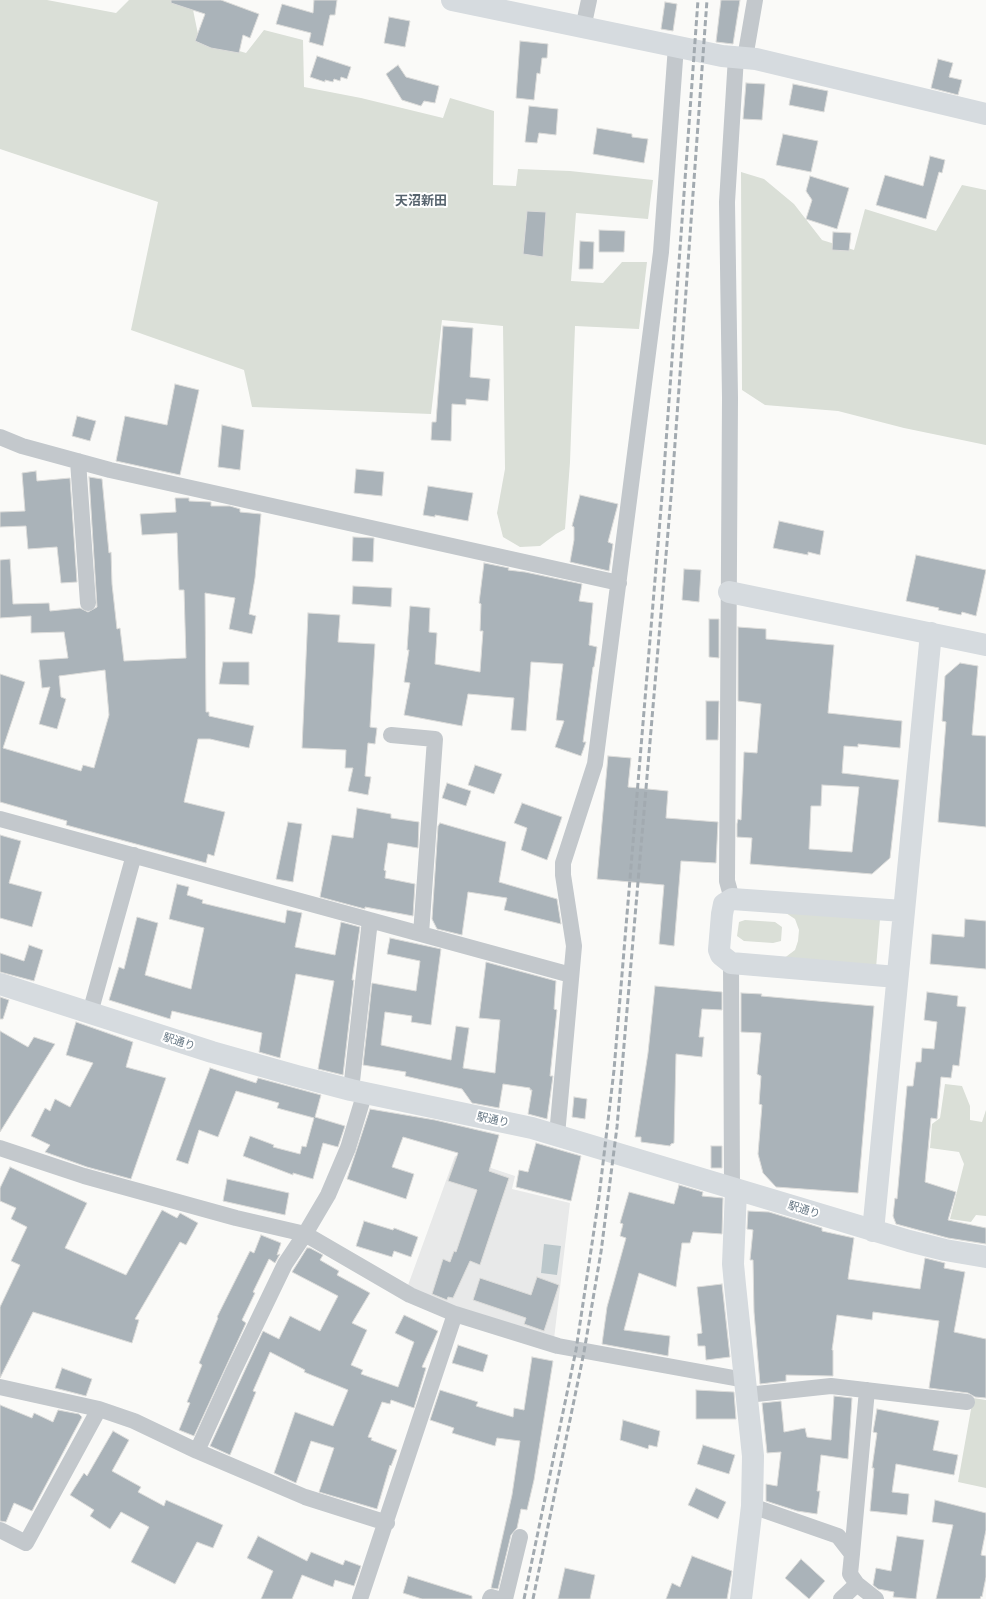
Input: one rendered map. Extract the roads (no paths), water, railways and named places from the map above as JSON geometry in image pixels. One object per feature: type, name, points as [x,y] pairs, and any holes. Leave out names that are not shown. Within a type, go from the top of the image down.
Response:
[{"type":"street","points":[[452,0],[583,28],[778,65],[986,114]]},
{"type":"street","points":[[583,28],[589,0]]},
{"type":"street","points":[[732,899],[727,881],[730,398],[727,202],[740,58],[755,0]]},
{"type":"street","points":[[557,1135],[574,946],[563,875],[563,863],[595,764],[661,252],[676,46]]},
{"type":"street","points":[[0,436],[22,446],[110,470],[619,583]]},
{"type":"street","points":[[78,461],[88,603]]},
{"type":"street","points":[[729,592],[986,645]]},
{"type":"street","points":[[873,1231],[931,633]]},
{"type":"street","points":[[391,735],[435,739],[421,934]]},
{"type":"street","points":[[0,819],[571,975]]},
{"type":"street","points":[[90,1013],[134,855]]},
{"type":"street","points":[[897,977],[730,963],[721,955],[719,950],[723,908],[728,901],[732,899],[903,912]]},
{"type":"street","points":[[197,1451],[232,1372],[285,1264],[305,1234],[328,1194],[348,1148],[358,1091],[370,920]]},
{"type":"street","points":[[730,963],[734,1189],[733,1264],[753,1456],[752,1506],[741,1599]]},
{"type":"street","name":"駅通り","points":[[0,984],[212,1052],[358,1091],[557,1135],[873,1231],[945,1250],[986,1257]]},
{"type":"street","points":[[0,1148],[84,1176],[236,1218],[305,1234],[410,1295],[455,1314],[558,1346],[746,1387],[831,1386],[967,1402]]},
{"type":"street","points":[[360,1599],[387,1523],[455,1314]]},
{"type":"street","points":[[0,1387],[100,1409],[134,1421],[197,1451],[305,1497],[387,1523]]},
{"type":"street","points":[[867,1390],[850,1574],[857,1584],[876,1599]]},
{"type":"street","points":[[0,1530],[26,1543],[100,1409]]},
{"type":"street","points":[[752,1506],[838,1536],[852,1554]]},
{"type":"street","points":[[505,1599],[520,1537]]},
{"type":"street","points":[[841,1599],[857,1584]]},
{"type":"street","points":[[490,1599],[491,1597],[498,1599]]},
{"type":"railway","points":[[524,1599],[576,1350],[599,1197],[614,1070],[663,484],[698,0]]},
{"type":"railway","points":[[533,1599],[584,1352],[601,1252],[617,1127],[672,485],[707,0]]},
{"type":"district","name":"天沼新田","points":[[421,201]]}]
